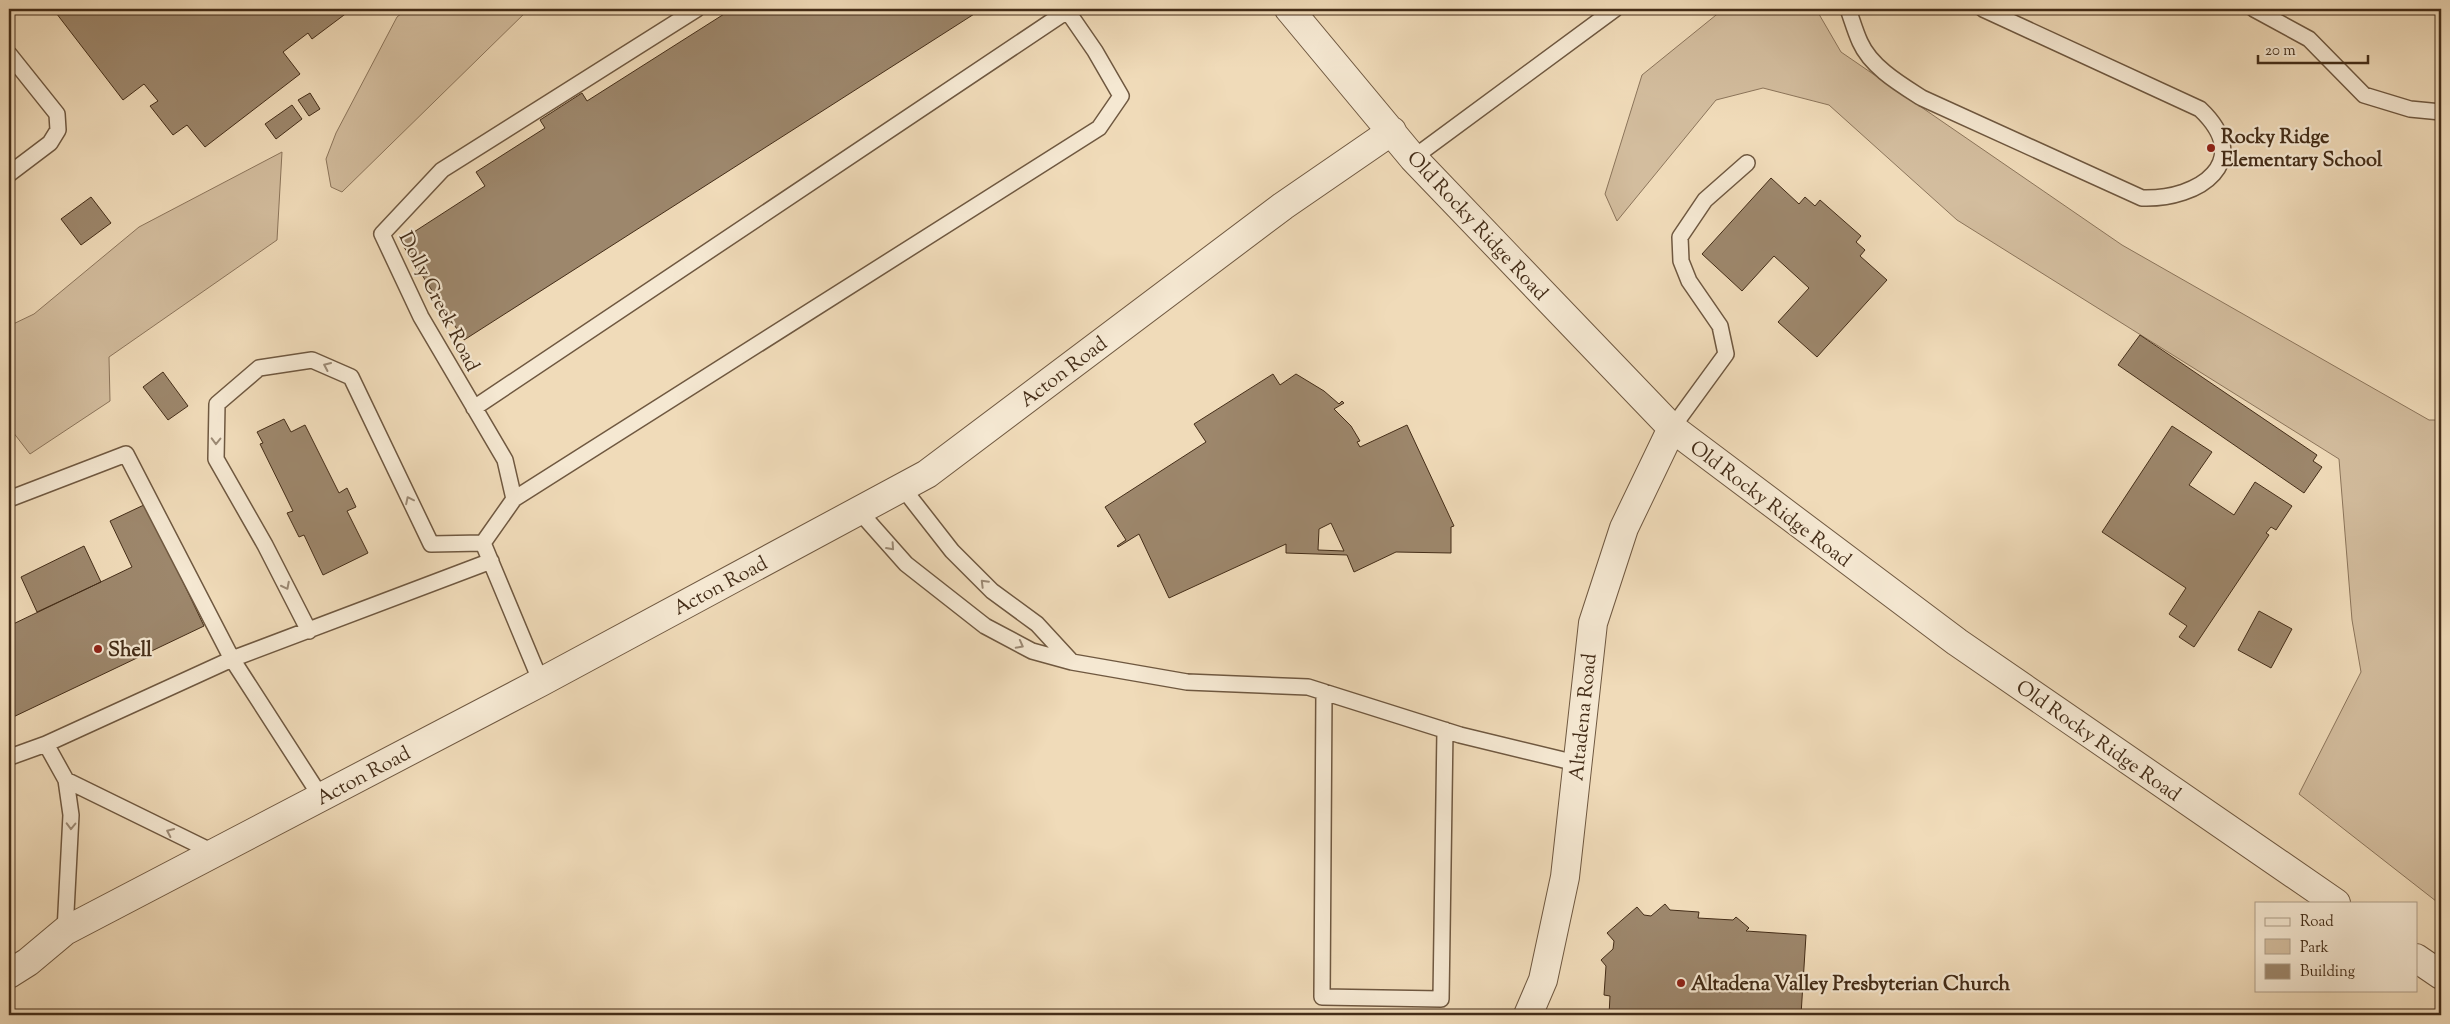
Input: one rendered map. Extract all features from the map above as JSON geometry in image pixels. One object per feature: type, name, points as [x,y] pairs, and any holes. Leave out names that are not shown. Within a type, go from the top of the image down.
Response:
[{"type":"street","name":"Old Rocky Ridge Road","points":[[1289,9],[1413,158],[1672,428],[1957,642],[2335,902]]},
{"type":"street","name":"Acton Road","points":[[9,974],[28,962],[65,931],[541,682],[927,474],[1283,206],[1392,131]]},
{"type":"street","name":"Altadena Road","points":[[1528,1015],[1543,980],[1565,877],[1576,763],[1593,623],[1624,528],[1672,428]]},
{"type":"street","points":[[2418,959],[2441,975]]},
{"type":"lane","name":"Dolly Creek Road","points":[[514,499],[504,460],[421,317],[382,234],[442,170],[697,9]]},
{"type":"lane","points":[[474,408],[1068,9],[1121,96],[1098,128],[514,499],[483,543]]},
{"type":"lane","points":[[1413,158],[1615,9]]},
{"type":"lane","points":[[1848,9],[1860,43],[1882,70],[1922,98],[2142,198],[2162,198],[2190,192],[2208,180],[2221,162],[2221,137],[2214,122],[2200,109],[1983,9]]},
{"type":"lane","points":[[2254,9],[2309,39],[2364,95],[2410,109],[2441,112]]},
{"type":"lane","points":[[9,54],[57,114],[58,130],[50,143],[9,174]]},
{"type":"lane","points":[[1672,428],[1726,354],[1720,326],[1689,281],[1681,260],[1680,237],[1705,200],[1747,163]]},
{"type":"lane","points":[[309,631],[266,545],[216,460],[217,404],[259,368],[312,360],[351,378],[431,544],[483,543]]},
{"type":"lane","points":[[9,500],[126,454],[232,659],[321,797]]},
{"type":"lane","points":[[902,487],[952,550],[992,591],[1037,624],[1072,662]]},
{"type":"lane","points":[[859,511],[906,564],[985,626],[1032,652],[1072,662],[1187,682],[1308,687],[1445,730],[1576,763]]},
{"type":"lane","points":[[483,543],[541,682]]},
{"type":"lane","points":[[9,756],[46,744],[232,659],[491,561]]},
{"type":"lane","points":[[1324,692],[1322,997],[1441,999],[1445,730]]},
{"type":"lane","points":[[46,744],[66,780],[71,816],[65,931]]},
{"type":"lane","points":[[66,780],[215,853]]},
{"type":"green space","points":[[407,9],[529,9],[342,192],[331,187],[326,159],[336,133],[397,17]]},
{"type":"green space","points":[[1735,9],[1816,9],[1841,52],[2122,245],[2429,420],[2441,420],[2441,905],[2299,794],[2361,672],[2352,620],[2339,459],[1957,220],[1829,105],[1763,88],[1716,100],[1617,221],[1605,194],[1642,75],[1721,11]]},
{"type":"green space","points":[[282,152],[277,240],[109,357],[110,401],[30,454],[9,427],[9,326],[34,314],[139,227]]},
{"type":"building","points":[[53,9],[352,9],[312,39],[308,33],[283,52],[300,74],[205,147],[187,125],[173,135],[150,106],[158,101],[144,84],[123,100]]},
{"type":"building","points":[[732,9],[982,9],[464,340],[400,241],[485,186],[476,172],[545,128],[540,120],[582,93],[587,101]]},
{"type":"building","points":[[310,93],[320,109],[309,116],[298,100]]},
{"type":"building","points":[[292,105],[302,119],[276,139],[265,124]]},
{"type":"building","points":[[1771,178],[1799,204],[1805,197],[1815,206],[1820,200],[1861,236],[1856,242],[1865,250],[1860,256],[1887,280],[1817,357],[1778,322],[1809,288],[1774,256],[1742,291],[1702,254]]},
{"type":"building","points":[[91,197],[111,223],[81,245],[61,219]]},
{"type":"building","points":[[2140,335],[2317,455],[2313,461],[2322,467],[2304,493],[2118,365]]},
{"type":"building","points":[[163,372],[188,406],[168,420],[143,387]]},
{"type":"building","points":[[1273,374],[1280,385],[1296,374],[1324,391],[1339,404],[1342,401],[1344,403],[1334,409],[1351,426],[1360,441],[1357,442],[1360,447],[1407,425],[1454,526],[1451,527],[1451,553],[1396,552],[1354,572],[1347,555],[1286,553],[1286,544],[1169,598],[1139,534],[1117,546],[1126,540],[1105,507],[1206,442],[1194,424]],"holes":[[[1331,523],[1344,551],[1318,550],[1319,529]]]},
{"type":"building","points":[[284,419],[291,432],[305,425],[339,493],[347,488],[356,507],[347,511],[368,553],[323,575],[304,535],[299,537],[287,513],[293,511],[260,444],[263,443],[257,432]]},
{"type":"building","points":[[2172,426],[2212,452],[2189,485],[2234,515],[2255,482],[2292,506],[2276,530],[2271,527],[2266,533],[2269,535],[2194,647],[2179,637],[2187,626],[2169,614],[2186,588],[2102,532]]},
{"type":"building","points":[[146,504],[204,626],[9,719],[9,626],[132,567],[110,521]]},
{"type":"building","points":[[84,546],[101,582],[37,612],[21,577]]},
{"type":"building","points":[[2259,611],[2292,629],[2271,668],[2238,650]]},
{"type":"building","points":[[1665,904],[1670,910],[1699,912],[1698,918],[1733,920],[1736,917],[1749,928],[1746,931],[1806,935],[1801,1015],[1609,1015],[1610,996],[1604,995],[1606,966],[1601,960],[1613,949],[1614,941],[1607,933],[1637,907],[1644,915],[1651,916]]},
{"type":"place","name":"Rocky Ridge Elementary School","points":[[2211,148]]},
{"type":"place","name":"Shell","points":[[98,649]]},
{"type":"place","name":"Altadena Valley Presbyterian Church","points":[[1681,983]]}]
